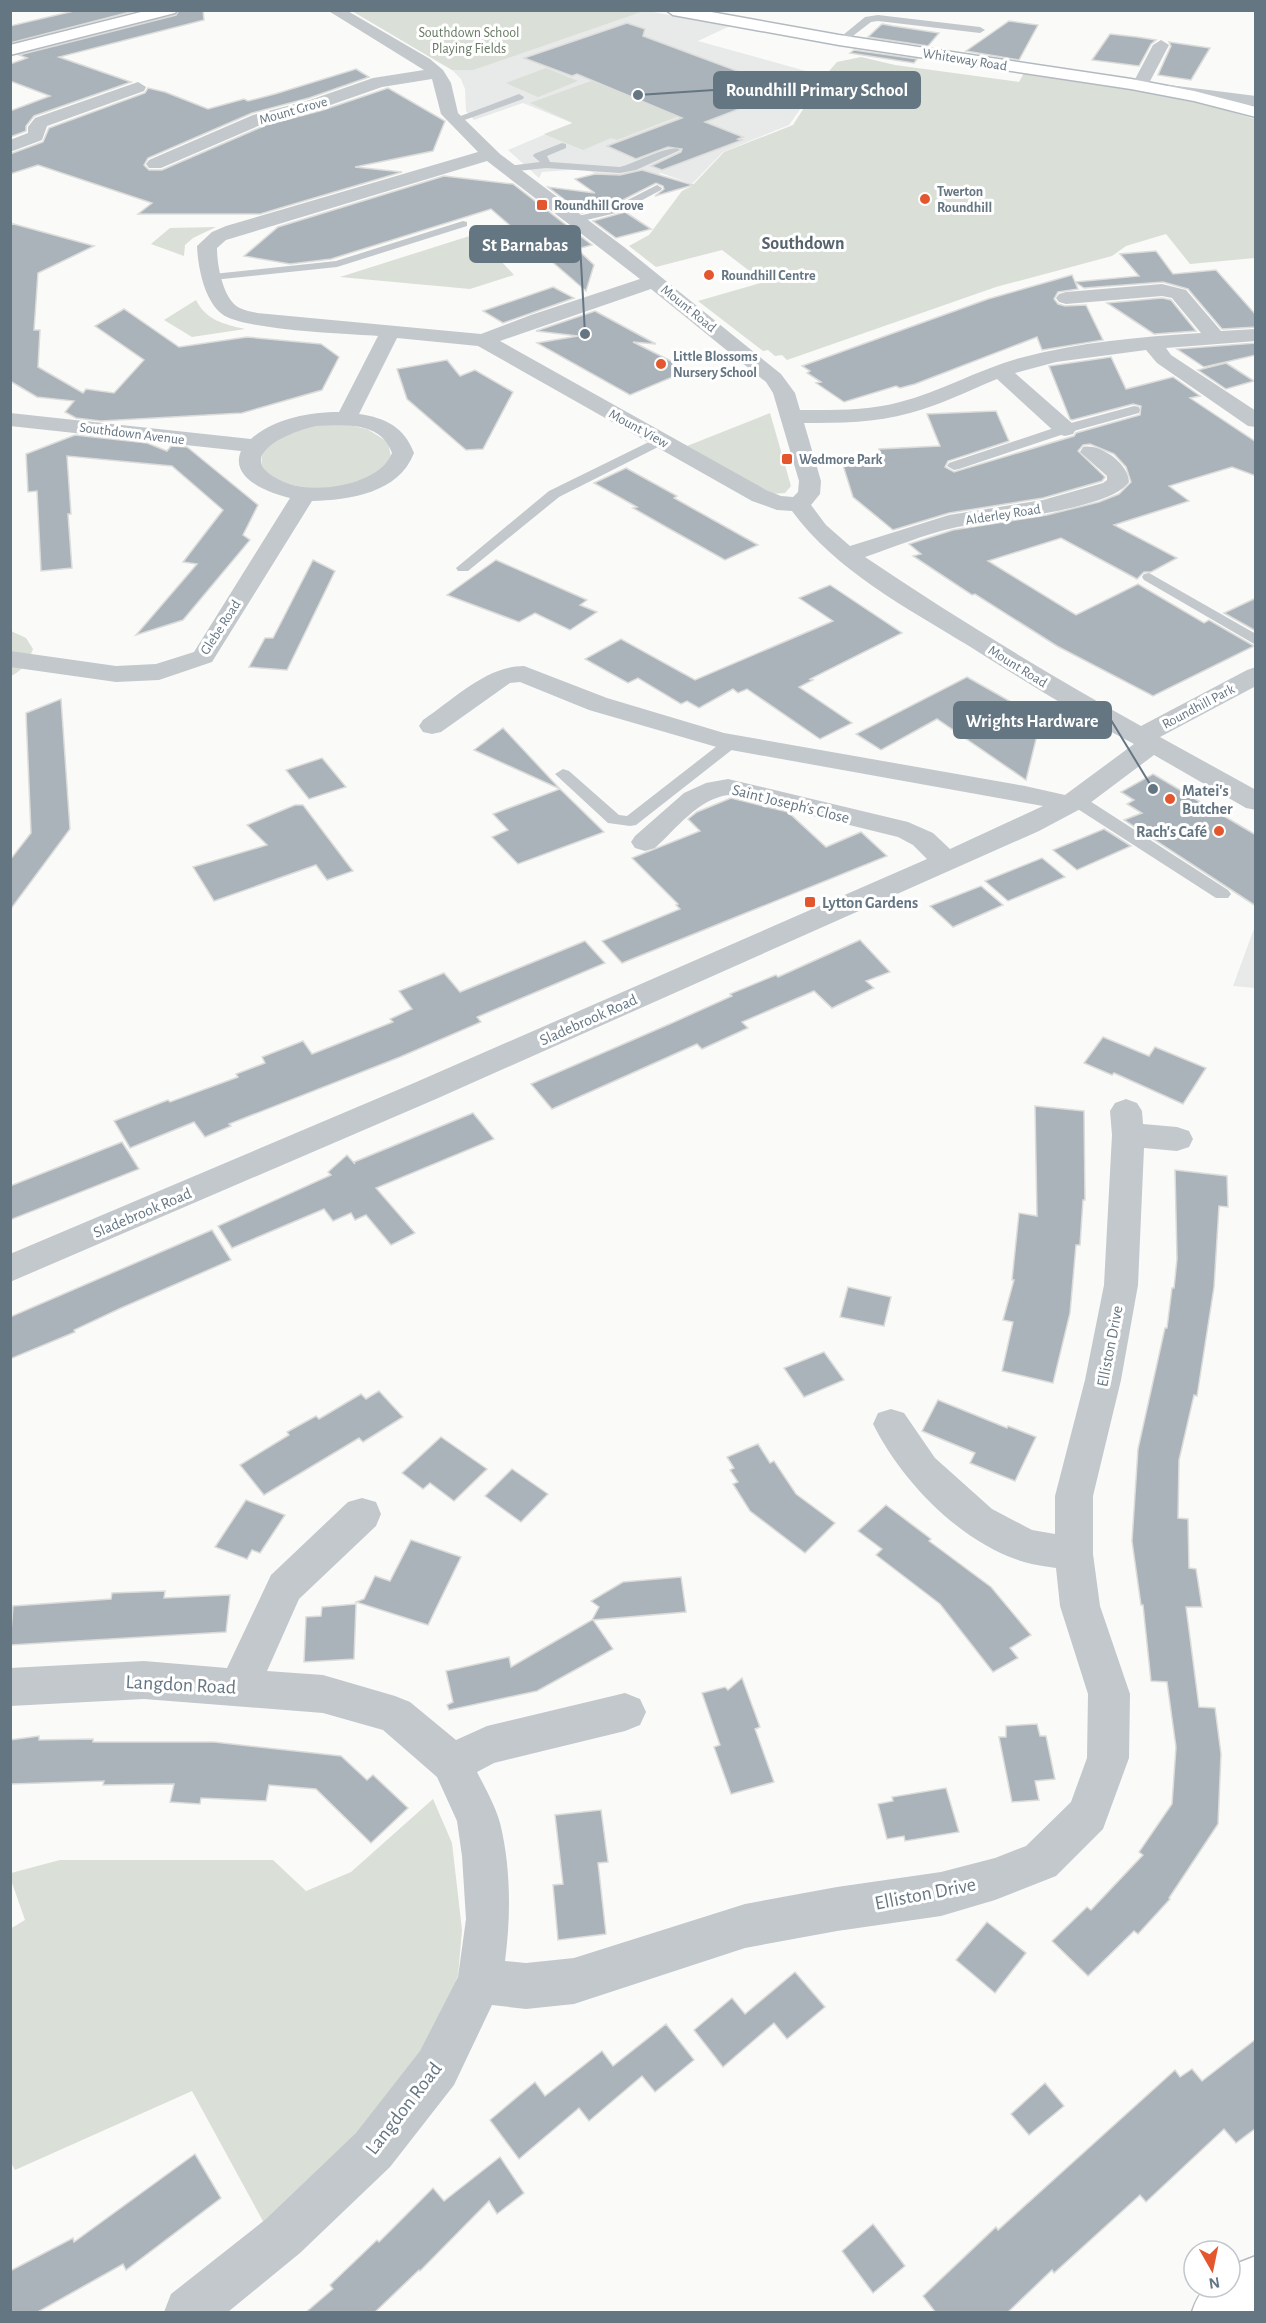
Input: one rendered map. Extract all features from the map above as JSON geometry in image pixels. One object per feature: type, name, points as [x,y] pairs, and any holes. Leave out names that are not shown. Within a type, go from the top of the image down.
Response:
[{"type":"street","points":[[11,50],[170,10]]},
{"type":"street","points":[[334,10],[424,62],[437,74]]},
{"type":"street","name":"Whiteway Road","points":[[673,10],[842,40],[1169,90],[1256,112]]},
{"type":"street","points":[[1140,85],[1161,45]]},
{"type":"street","name":"Mount Road","points":[[437,74],[443,83],[450,114],[490,154],[655,281],[781,386],[810,481],[809,494],[799,504],[818,530],[846,555],[1054,688],[1256,802]]},
{"type":"street","name":"Mount Grove","points":[[155,164],[259,119],[316,104],[379,82],[437,74]]},
{"type":"street","points":[[10,147],[36,136],[37,127],[41,122],[139,86]]},
{"type":"street","points":[[1169,90],[1256,101]]},
{"type":"street","points":[[490,154],[219,236],[207,246],[207,255],[222,303],[231,311],[256,319],[483,340],[538,319],[655,281]]},
{"type":"street","points":[[1066,298],[1162,290],[1179,294],[1216,338]]},
{"type":"street","points":[[346,419],[390,332]]},
{"type":"street","points":[[792,417],[862,416],[889,412],[917,404],[1028,362],[1082,352],[1256,335]]},
{"type":"street","name":"Mount View","points":[[483,340],[760,496],[777,503],[799,504]]},
{"type":"street","points":[[1153,345],[1164,359],[1256,421]]},
{"type":"street","points":[[1000,371],[1065,429]]},
{"type":"street","name":"Southdown Avenue","points":[[10,419],[254,446]]},
{"type":"street","points":[[316,419],[346,419],[371,423],[396,437],[403,453],[390,474],[368,485],[354,490],[305,493],[276,487],[265,481],[252,468],[250,459],[254,446],[260,440],[282,428],[316,419]]},
{"type":"street","name":"Alderley Road","points":[[846,555],[949,522],[1046,507],[1111,488],[1118,482],[1118,474],[1091,452]]},
{"type":"street","name":"Glebe Road","points":[[10,659],[116,674],[159,672],[203,657],[305,493]]},
{"type":"street","points":[[432,726],[501,678],[512,674],[524,674],[598,704],[646,720],[732,742],[1072,802]]},
{"type":"street","name":"Roundhill Park","points":[[1146,740],[1256,675]]},
{"type":"street","name":"Sladebrook Road","points":[[10,1269],[425,1091],[1029,825],[1072,802],[1146,740]]},
{"type":"street","name":"Saint Joseph's Close","points":[[645,842],[702,792],[715,787],[728,787],[908,831],[922,839],[945,861]]},
{"type":"street","name":"Elliston Drive","points":[[480,1980],[526,1986],[574,1981],[745,1926],[837,1909],[941,1894],[995,1879],[1041,1861],[1088,1815],[1108,1758],[1109,1694],[1080,1606],[1074,1554],[1074,1496],[1103,1380],[1121,1285],[1127,1123],[1177,1139]]},
{"type":"street","points":[[891,1424],[922,1468],[978,1521],[1026,1546],[1074,1554]]},
{"type":"street","points":[[239,1687],[285,1587],[362,1514]]},
{"type":"street","name":"Langdon Road","points":[[10,1687],[144,1680],[323,1694],[395,1715],[452,1763],[478,1821],[484,1856],[488,1919],[480,1980],[437,2068],[373,2150],[283,2236],[189,2313]]},
{"type":"street","points":[[452,1763],[488,1745],[625,1712]]},
{"type":"lane","points":[[842,40],[868,19],[878,18],[980,30]]},
{"type":"lane","points":[[455,120],[519,97]]},
{"type":"lane","points":[[546,165],[544,159],[538,156],[562,146]]},
{"type":"lane","points":[[508,169],[546,165],[620,170],[632,168],[675,150]]},
{"type":"lane","points":[[574,220],[616,210],[657,188]]},
{"type":"lane","points":[[213,277],[337,264],[463,224]]},
{"type":"lane","points":[[954,466],[1065,429],[1134,410]]},
{"type":"lane","points":[[463,567],[554,494],[661,440]]},
{"type":"lane","points":[[1149,577],[1256,641]]},
{"type":"lane","points":[[563,774],[614,819],[630,821],[732,742]]},
{"type":"lane","points":[[1072,802],[1222,894]]},
{"type":"shaded area","points":[[352,11],[648,11],[730,26],[698,41],[824,76],[789,125],[723,152],[692,184],[661,173],[632,186],[583,169],[542,172],[539,178],[508,150],[572,123],[523,103],[474,120],[466,111],[465,89],[461,79],[452,70]]},
{"type":"shaded area","points":[[1255,926],[1255,988],[1233,986]]},
{"type":"green space","name":"Southdown School Playing Fields","points":[[352,11],[644,11],[473,70],[452,70]]},
{"type":"green space","points":[[861,57],[895,65],[1019,82],[1024,73],[1082,81],[1198,103],[1255,119],[1255,258],[1190,264],[1166,234],[1126,246],[1112,256],[996,287],[787,360],[782,355],[775,356],[768,350],[763,351],[698,301],[764,282],[722,250],[656,267],[629,246],[649,235],[682,191],[692,186],[724,152],[793,125],[823,78],[837,62]]},
{"type":"green space","points":[[546,68],[578,81],[538,97],[506,83]]},
{"type":"green space","points":[[591,81],[679,116],[617,140],[611,138],[583,150],[544,134],[573,123],[530,103]]},
{"type":"green space","points":[[216,227],[193,238],[185,245],[184,256],[151,244],[170,228]]},
{"type":"green space","points":[[476,234],[514,275],[470,289],[340,277]]},
{"type":"green space","points":[[196,300],[210,317],[245,329],[192,337],[164,320]]},
{"type":"green space","points":[[770,413],[791,486],[785,493],[772,494],[687,446]]},
{"type":"green space","points":[[344,424],[367,429],[388,442],[391,457],[368,478],[335,487],[308,487],[282,482],[264,469],[263,451],[283,437],[300,429]]},
{"type":"green space","points":[[11,631],[26,638],[33,649],[25,665],[11,676]]},
{"type":"green space","points":[[433,1799],[452,1843],[462,1930],[458,1976],[436,2031],[358,2144],[264,2223],[192,2091],[15,2170],[10,2161],[10,1929],[25,1920],[11,1880],[11,1873],[60,1860],[273,1860],[306,1891],[351,1872]]},
{"type":"building","points":[[78,10],[138,10],[10,43],[10,26]]},
{"type":"building","points":[[179,10],[203,10],[204,20],[59,57],[131,82],[34,116],[26,126],[26,131],[10,137],[10,111],[50,96],[10,81],[10,64],[27,58],[19,55],[176,15]]},
{"type":"building","points":[[1009,21],[1038,25],[1019,60],[966,51]]},
{"type":"building","points":[[627,23],[645,29],[643,36],[788,90],[705,122],[743,137],[738,139],[742,140],[662,170],[651,166],[681,152],[682,149],[668,147],[636,159],[607,146],[682,118],[577,74],[572,76],[524,58]]},
{"type":"building","points":[[882,24],[939,33],[928,46],[868,37]]},
{"type":"building","points":[[1110,34],[1156,40],[1151,44],[1139,66],[1092,60]]},
{"type":"building","points":[[1169,42],[1210,48],[1191,80],[1158,75],[1171,46]]},
{"type":"building","points":[[854,50],[917,59],[914,63],[850,53]]},
{"type":"building","points":[[356,69],[369,77],[309,98],[252,113],[148,158],[144,165],[149,170],[162,170],[266,125],[323,110],[388,88],[445,121],[433,151],[355,167],[402,172],[260,214],[138,214],[152,203],[38,165],[10,174],[10,154],[43,142],[49,128],[145,93],[148,88],[165,92],[208,109],[244,99],[248,101],[275,94]]},
{"type":"building","points":[[642,170],[693,185],[655,196],[664,189],[656,183],[611,206],[582,213],[548,187],[595,193],[575,179],[595,174],[620,175]]},
{"type":"building","points":[[444,176],[513,184],[592,245],[577,249],[594,265],[586,291],[491,209],[331,259],[290,264],[244,256],[278,227]]},
{"type":"building","points":[[625,212],[651,229],[616,238],[593,221]]},
{"type":"building","points":[[10,223],[94,246],[38,273],[34,330],[40,330],[38,367],[83,393],[86,389],[114,393],[144,360],[95,326],[124,309],[179,347],[247,337],[321,344],[339,357],[322,390],[242,413],[101,421],[76,418],[65,412],[74,401],[37,397],[10,381]]},
{"type":"building","points":[[1156,251],[1173,274],[1216,270],[1256,315],[1256,327],[1222,329],[1188,289],[1163,282],[1084,288],[1075,282],[1139,276],[1120,254]]},
{"type":"building","points":[[1072,275],[1078,289],[1058,292],[1054,299],[1058,304],[1065,306],[1086,305],[1103,340],[1042,350],[1037,337],[915,384],[900,388],[896,386],[844,402],[816,383],[821,382],[807,373],[810,371],[802,366],[988,299]]},
{"type":"building","points":[[553,287],[574,298],[503,323],[483,311]]},
{"type":"building","points":[[1162,298],[1171,300],[1196,331],[1154,334],[1107,303]]},
{"type":"building","points":[[595,311],[656,344],[633,342],[689,370],[630,395],[537,343],[578,336],[536,331]]},
{"type":"building","points":[[1256,343],[1256,355],[1204,367],[1177,349]]},
{"type":"building","points":[[1111,357],[1126,389],[1173,377],[1200,396],[1190,398],[1256,442],[1256,476],[1232,467],[1169,486],[1189,501],[1114,525],[1177,558],[1151,572],[1144,572],[1137,579],[1061,538],[988,561],[1076,615],[1138,584],[1204,623],[1209,620],[1254,646],[1153,696],[1057,646],[975,594],[972,595],[913,556],[921,554],[909,544],[953,530],[1047,515],[1099,502],[1119,494],[1131,482],[1126,467],[1114,454],[1090,444],[1083,445],[1078,451],[1105,477],[1102,481],[1043,498],[949,513],[893,530],[853,497],[841,459],[881,457],[879,449],[940,446],[927,414],[996,411],[1009,441],[948,461],[945,467],[954,472],[1140,415],[1141,406],[1133,404],[1070,419],[1049,366]]},
{"type":"building","points":[[447,360],[460,376],[475,370],[513,392],[483,449],[466,450],[407,399],[397,369]]},
{"type":"building","points":[[1226,363],[1254,381],[1226,389],[1198,370]]},
{"type":"building","points":[[75,435],[147,443],[167,451],[171,446],[187,447],[258,505],[243,535],[250,540],[183,620],[136,635],[197,564],[183,562],[223,510],[172,466],[67,456],[72,568],[41,571],[37,491],[28,492],[26,454]]},
{"type":"building","points":[[626,468],[758,545],[725,560],[594,483]]},
{"type":"building","points":[[313,560],[335,571],[287,670],[249,667],[265,638],[273,638]]},
{"type":"building","points":[[496,560],[587,600],[580,605],[597,612],[570,630],[535,613],[519,622],[447,595]]},
{"type":"building","points":[[830,585],[902,633],[810,679],[813,680],[799,687],[852,723],[820,739],[747,689],[738,693],[733,689],[699,708],[687,701],[681,704],[638,678],[628,683],[585,659],[621,639],[695,680],[833,621],[799,598]]},
{"type":"building","points":[[1256,598],[1256,631],[1224,613]]},
{"type":"building","points":[[967,677],[1041,719],[1026,780],[937,719],[881,750],[856,734]]},
{"type":"building","points":[[61,699],[70,829],[10,910],[10,860],[31,833],[26,713]]},
{"type":"building","points":[[503,728],[560,789],[474,750]]},
{"type":"building","points":[[322,758],[346,787],[309,799],[286,770]]},
{"type":"building","points":[[1153,774],[1256,835],[1256,906],[1124,820],[1142,813],[1127,804],[1134,800],[1121,792]]},
{"type":"building","points":[[560,789],[604,832],[518,864],[492,837],[508,830],[493,814]]},
{"type":"building","points":[[731,798],[788,812],[826,847],[861,832],[887,856],[622,963],[602,941],[680,909],[676,905],[678,904],[632,858],[700,831],[688,819],[697,812]]},
{"type":"building","points":[[295,805],[303,805],[353,871],[327,880],[316,865],[214,901],[193,867],[267,845],[247,825]]},
{"type":"building","points":[[1104,829],[1131,846],[1077,870],[1053,850]]},
{"type":"building","points":[[1042,858],[1065,877],[1008,901],[985,881]]},
{"type":"building","points":[[981,886],[1003,905],[953,927],[930,906]]},
{"type":"building","points":[[860,940],[890,972],[866,981],[874,988],[832,1008],[814,991],[742,1022],[748,1028],[702,1049],[697,1044],[552,1109],[531,1084],[732,996],[730,994],[776,975],[778,977]]},
{"type":"building","points":[[585,941],[605,963],[477,1017],[481,1022],[400,1057],[229,1124],[231,1126],[205,1137],[194,1122],[130,1148],[114,1121],[238,1077],[236,1074],[265,1063],[262,1057],[303,1041],[312,1054],[393,1022],[390,1019],[412,1009],[399,991],[444,973],[460,992]]},
{"type":"building","points":[[1103,1037],[1149,1056],[1155,1047],[1206,1068],[1183,1104],[1114,1073],[1112,1075],[1084,1063]]},
{"type":"building","points":[[1035,1106],[1084,1111],[1085,1200],[1083,1200],[1080,1245],[1076,1245],[1070,1313],[1053,1383],[1002,1371],[1013,1322],[1003,1320],[1014,1280],[1012,1280],[1019,1213],[1037,1216]]},
{"type":"building","points":[[473,1113],[494,1139],[376,1188],[415,1233],[391,1245],[366,1215],[355,1220],[351,1213],[333,1221],[324,1209],[232,1248],[218,1226],[331,1175],[328,1172],[347,1155],[355,1164],[354,1162]]},
{"type":"building","points":[[122,1142],[139,1169],[10,1220],[10,1186]]},
{"type":"building","points":[[1175,1170],[1227,1176],[1228,1207],[1219,1206],[1214,1287],[1197,1396],[1194,1395],[1179,1460],[1178,1518],[1188,1519],[1189,1568],[1196,1569],[1202,1607],[1186,1607],[1199,1707],[1215,1708],[1221,1754],[1218,1824],[1170,1899],[1138,1934],[1134,1931],[1088,1976],[1052,1941],[1087,1907],[1091,1910],[1143,1855],[1139,1852],[1172,1804],[1176,1747],[1167,1682],[1151,1681],[1143,1605],[1141,1605],[1132,1541],[1138,1449],[1165,1328],[1167,1328],[1172,1288],[1174,1288],[1177,1259]]},
{"type":"building","points":[[212,1230],[231,1260],[121,1308],[74,1330],[75,1332],[10,1359],[10,1317]]},
{"type":"building","points":[[848,1287],[891,1297],[884,1326],[840,1317]]},
{"type":"building","points":[[824,1352],[844,1380],[804,1397],[784,1368]]},
{"type":"building","points":[[379,1391],[403,1417],[363,1442],[359,1438],[264,1495],[240,1465],[289,1435],[287,1432],[316,1416],[319,1419],[361,1394],[366,1399]]},
{"type":"building","points":[[938,1400],[1007,1428],[1008,1426],[1036,1437],[1015,1481],[970,1463],[975,1453],[922,1431]]},
{"type":"building","points":[[441,1437],[487,1469],[454,1501],[430,1483],[423,1489],[402,1473]]},
{"type":"building","points":[[758,1444],[770,1463],[774,1461],[796,1494],[835,1523],[805,1553],[750,1511],[733,1484],[738,1482],[730,1470],[734,1468],[727,1457]]},
{"type":"building","points":[[512,1469],[548,1494],[521,1522],[485,1496]]},
{"type":"building","points":[[246,1500],[285,1515],[260,1553],[252,1550],[247,1559],[215,1547]]},
{"type":"building","points":[[886,1505],[931,1539],[929,1541],[991,1587],[1031,1635],[1010,1648],[1018,1658],[993,1672],[940,1604],[876,1555],[882,1549],[858,1531]]},
{"type":"building","points":[[411,1540],[461,1557],[428,1625],[356,1602],[364,1599],[375,1576],[390,1581]]},
{"type":"building","points":[[681,1577],[686,1612],[593,1620],[613,1649],[537,1691],[449,1710],[447,1705],[453,1702],[446,1671],[509,1657],[511,1667],[592,1620],[599,1607],[591,1601],[623,1582]]},
{"type":"building","points":[[165,1591],[164,1598],[230,1595],[226,1632],[10,1645],[13,1606],[111,1599],[112,1593]]},
{"type":"building","points":[[356,1604],[354,1659],[304,1662],[306,1617],[321,1616],[322,1607]]},
{"type":"building","points":[[742,1678],[760,1727],[755,1729],[774,1782],[731,1794],[714,1747],[720,1745],[702,1693],[725,1687],[728,1690]]},
{"type":"building","points":[[1037,1724],[1040,1736],[1046,1736],[1055,1779],[1035,1781],[1039,1800],[1012,1802],[999,1737],[1006,1737],[1006,1726]]},
{"type":"building","points":[[39,1736],[39,1740],[93,1739],[93,1742],[214,1742],[341,1756],[367,1780],[373,1775],[408,1808],[371,1843],[316,1789],[269,1785],[266,1801],[201,1798],[200,1804],[170,1802],[174,1784],[103,1785],[104,1781],[10,1784],[10,1740]]},
{"type":"building","points":[[946,1788],[959,1832],[905,1841],[904,1836],[887,1839],[878,1804],[893,1801],[892,1797]]},
{"type":"building","points":[[601,1810],[608,1862],[598,1863],[606,1934],[558,1940],[553,1885],[563,1884],[555,1815]]},
{"type":"building","points":[[987,1922],[1026,1953],[995,1993],[956,1960]]},
{"type":"building","points":[[795,1972],[825,2007],[787,2039],[774,2023],[723,2067],[694,2030],[732,1998],[745,2014]]},
{"type":"building","points":[[666,2024],[694,2060],[655,2092],[642,2076],[589,2121],[579,2108],[519,2159],[490,2120],[535,2082],[545,2096],[602,2051],[613,2066]]},
{"type":"building","points":[[1256,2039],[1256,2128],[1236,2143],[1224,2129],[1146,2202],[1140,2195],[1054,2273],[1052,2270],[1007,2313],[936,2313],[923,2296],[996,2227],[998,2230],[1175,2070],[1180,2077],[1192,2069],[1202,2081]]},
{"type":"building","points":[[1045,2083],[1064,2106],[1029,2135],[1011,2114]]},
{"type":"building","points":[[195,2154],[221,2198],[126,2270],[123,2264],[36,2313],[10,2313],[10,2271],[73,2238],[74,2242]]},
{"type":"building","points":[[500,2157],[524,2193],[497,2214],[489,2201],[420,2271],[374,2313],[305,2313],[333,2289],[330,2285],[377,2240],[379,2242],[433,2188],[444,2201]]},
{"type":"building","points":[[873,2224],[905,2266],[873,2293],[842,2251]]},
{"type":"place","name":"Roundhill Primary School","points":[[638,95]]},
{"type":"place","name":"Twerton Roundhill","points":[[925,199]]},
{"type":"place","name":"Roundhill Grove","points":[[542,205]]},
{"type":"place","name":"Roundhill Centre","points":[[709,275]]},
{"type":"place","name":"St Barnabas","points":[[585,334]]},
{"type":"place","name":"Little Blossoms Nursery School","points":[[661,364]]},
{"type":"place","name":"Wedmore Park","points":[[787,459]]},
{"type":"place","name":"Wrights Hardware","points":[[1153,789]]},
{"type":"place","name":"Matei's Butcher","points":[[1170,799]]},
{"type":"place","name":"Rach's Café","points":[[1219,831]]},
{"type":"place","name":"Lytton Gardens","points":[[810,902]]},
{"type":"district","name":"Southdown","points":[[803,243]]}]
